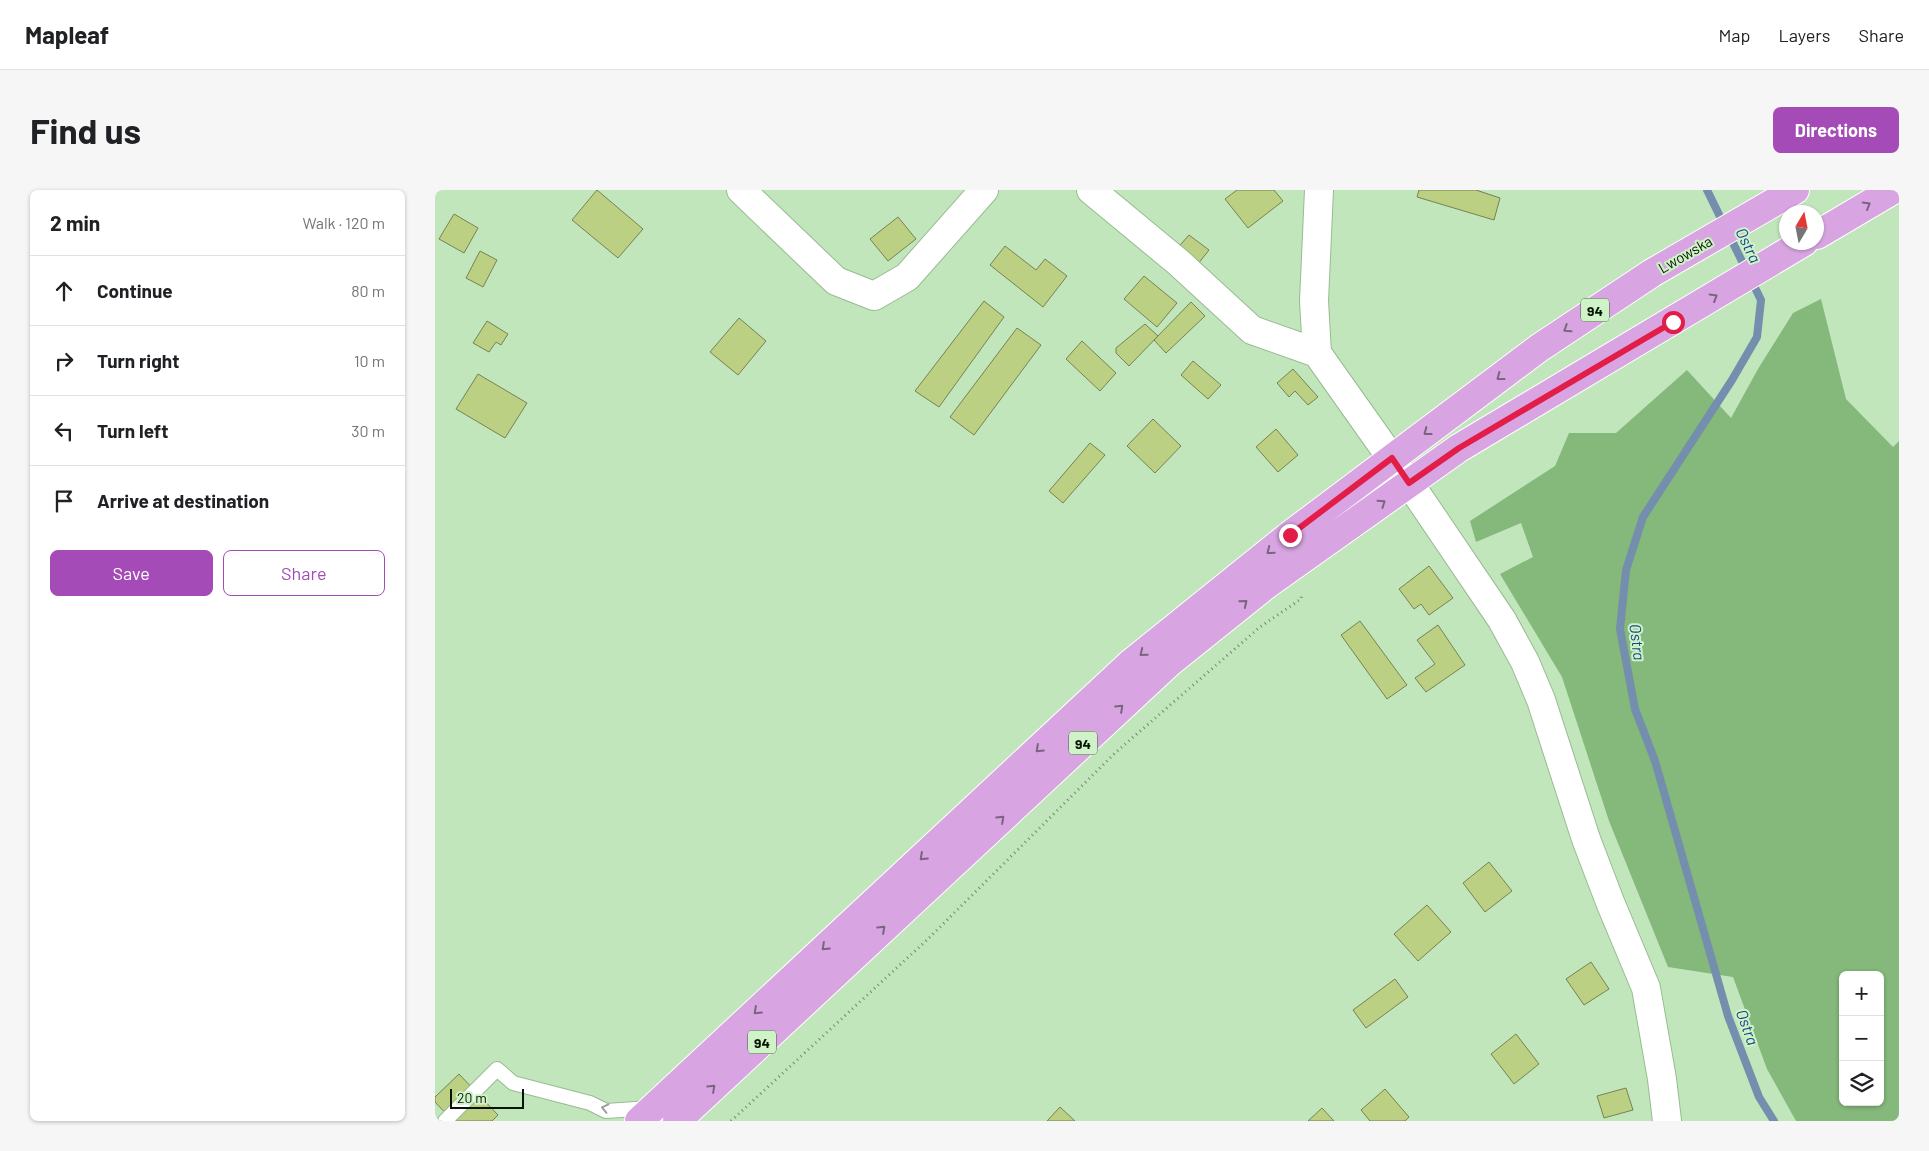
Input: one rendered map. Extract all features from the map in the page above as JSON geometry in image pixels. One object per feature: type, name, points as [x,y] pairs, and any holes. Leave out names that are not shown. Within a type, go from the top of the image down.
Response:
[{"type":"main road","name":"Lwowska","points":[[1392,458],[1539,348],[1652,273],[1795,190]]},
{"type":"main road","points":[[1824,230],[1893,190]]},
{"type":"main road","name":"94","points":[[677,1121],[1171,662],[1266,585],[1459,448],[1791,250]]},
{"type":"main road","name":"94","points":[[646,1114],[1130,664],[1290,535],[1392,458]]},
{"type":"street","points":[[741,190],[836,281],[874,296],[907,277],[984,190]]},
{"type":"street","points":[[1091,190],[1178,262],[1252,330],[1317,353]]},
{"type":"street","points":[[1319,190],[1314,301],[1317,353],[1392,458],[1502,620],[1525,662],[1541,700],[1586,839],[1646,988],[1662,1079],[1667,1121]]},
{"type":"lane","points":[[445,1121],[497,1069],[513,1082],[589,1103],[606,1110],[646,1114]]},
{"type":"path","points":[[731,1121],[929,938],[1115,753],[1260,627],[1301,599],[1303,590]]},
{"type":"green space","points":[[1821,299],[1846,399],[1893,447],[1899,441],[1899,1121],[1796,1121],[1767,1069],[1733,977],[1668,967],[1609,821],[1562,677],[1500,574],[1533,557],[1521,523],[1476,542],[1470,521],[1555,466],[1569,433],[1616,433],[1687,370],[1731,418],[1758,369],[1793,313]]},
{"type":"building","points":[[597,190],[643,229],[618,258],[572,220]]},
{"type":"building","points":[[1237,190],[1274,190],[1283,201],[1248,228],[1225,199]]},
{"type":"building","points":[[1419,190],[1476,190],[1500,198],[1494,220],[1417,197]]},
{"type":"building","points":[[454,214],[478,228],[464,253],[439,239]]},
{"type":"building","points":[[898,217],[916,239],[888,261],[870,239]]},
{"type":"building","points":[[1189,235],[1209,250],[1194,269],[1174,252]]},
{"type":"building","points":[[1005,246],[1036,270],[1045,259],[1067,276],[1043,307],[990,265]]},
{"type":"building","points":[[480,251],[497,260],[483,287],[466,278]]},
{"type":"building","points":[[1144,276],[1177,303],[1157,327],[1124,299]]},
{"type":"building","points":[[984,301],[1004,317],[939,407],[915,391]]},
{"type":"building","points":[[1191,302],[1205,316],[1166,353],[1154,340]]},
{"type":"building","points":[[739,318],[766,341],[738,375],[710,352]]},
{"type":"building","points":[[487,321],[508,334],[501,345],[496,342],[489,352],[473,343]]},
{"type":"building","points":[[1145,324],[1158,336],[1129,366],[1116,353],[1116,348]]},
{"type":"building","points":[[1017,328],[1041,345],[974,435],[950,417]]},
{"type":"building","points":[[1082,341],[1116,373],[1100,391],[1066,359]]},
{"type":"building","points":[[1193,361],[1221,385],[1208,399],[1181,375]]},
{"type":"building","points":[[1293,369],[1318,397],[1308,405],[1295,391],[1289,397],[1277,383]]},
{"type":"building","points":[[478,374],[527,403],[505,438],[456,409]]},
{"type":"building","points":[[1153,419],[1181,446],[1155,473],[1127,446]]},
{"type":"building","points":[[1276,429],[1298,455],[1278,472],[1256,447]]},
{"type":"building","points":[[1090,443],[1105,455],[1063,503],[1049,491]]},
{"type":"building","points":[[1429,566],[1453,598],[1429,615],[1421,604],[1414,609],[1399,589]]},
{"type":"building","points":[[1360,621],[1407,685],[1387,699],[1341,635]]},
{"type":"building","points":[[1438,625],[1465,665],[1426,692],[1415,678],[1435,664],[1417,640]]},
{"type":"building","points":[[1489,862],[1512,891],[1485,912],[1463,883]]},
{"type":"building","points":[[1427,905],[1451,932],[1418,961],[1394,934]]},
{"type":"building","points":[[1591,962],[1609,989],[1584,1005],[1566,979]]},
{"type":"building","points":[[1395,979],[1408,997],[1366,1028],[1353,1010]]},
{"type":"building","points":[[1516,1034],[1539,1064],[1514,1084],[1491,1054]]},
{"type":"building","points":[[459,1074],[498,1115],[492,1121],[453,1121],[435,1102],[435,1097]]},
{"type":"building","points":[[1626,1088],[1633,1110],[1604,1118],[1597,1096]]},
{"type":"building","points":[[1385,1089],[1409,1117],[1405,1121],[1370,1121],[1361,1110]]},
{"type":"building","points":[[1060,1107],[1075,1121],[1047,1121]]},
{"type":"building","points":[[1322,1108],[1334,1121],[1308,1121]]},
{"type":"waterway","name":"Ostra","points":[[1707,190],[1761,300],[1757,337],[1732,380],[1643,517],[1626,570],[1620,629],[1635,709],[1655,761],[1728,1016],[1759,1097],[1774,1121]]},
{"type":"route","points":[[1290,535],[1392,458],[1409,483],[1459,448],[1673,322]]}]
